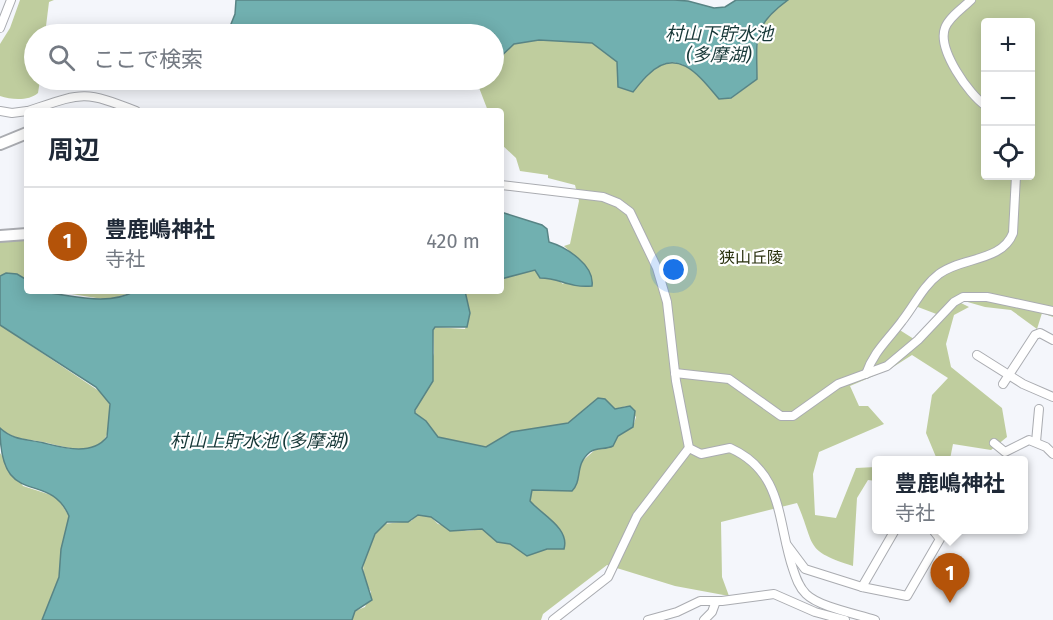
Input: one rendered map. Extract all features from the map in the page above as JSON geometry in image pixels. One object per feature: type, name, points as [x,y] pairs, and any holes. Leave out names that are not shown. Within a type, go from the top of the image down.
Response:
[{"type":"main road","points":[[0,144],[24,134]]},
{"type":"main road","points":[[0,236],[24,234]]},
{"type":"street","points":[[0,28],[11,0]]},
{"type":"street","points":[[971,0],[947,23],[944,35],[963,83],[981,102]]},
{"type":"street","points":[[37,108],[80,95],[94,96],[128,108]]},
{"type":"street","points":[[0,111],[24,111]]},
{"type":"street","points":[[866,374],[881,344],[901,323],[936,276],[945,270],[993,253],[1010,240],[1016,180]]},
{"type":"street","points":[[504,185],[603,197],[618,203],[630,212],[651,255],[664,291],[675,373],[689,448],[637,516],[608,577],[553,620]]},
{"type":"street","points":[[675,373],[729,379],[781,416],[787,417],[800,412],[838,384],[891,362],[954,302],[963,297],[987,297],[1053,312]]},
{"type":"street","points":[[1003,384],[1035,335],[1040,333],[1053,340]]},
{"type":"street","points":[[977,355],[1009,375],[1053,397]]},
{"type":"street","points":[[1036,442],[1039,409]]},
{"type":"street","points":[[994,443],[1005,452],[1029,440],[1053,454]]},
{"type":"street","points":[[689,448],[701,453],[730,448],[761,469],[772,488],[798,584],[810,597],[875,620]]},
{"type":"street","points":[[862,587],[893,534]]},
{"type":"street","points":[[786,544],[805,569],[862,587],[907,596],[940,539],[936,534]]},
{"type":"street","points":[[648,620],[677,612],[700,601],[774,594],[815,612],[845,620]]},
{"type":"street","points":[[704,620],[712,612],[716,601]]},
{"type":"green space","points":[[20,0],[54,0],[49,2],[46,24],[24,24],[24,90],[38,90],[34,96],[25,99],[0,96],[0,44],[10,28]]},
{"type":"green space","name":"狭山丘陵","points":[[788,0],[1053,0],[1053,317],[1042,313],[1037,329],[1011,310],[985,307],[957,299],[939,315],[910,304],[895,327],[917,341],[959,302],[969,307],[954,315],[946,344],[951,367],[1002,408],[1007,437],[991,450],[953,444],[951,456],[936,456],[926,433],[932,395],[948,378],[912,355],[890,369],[850,386],[859,406],[868,406],[884,424],[819,452],[813,474],[815,515],[836,518],[856,468],[872,467],[872,480],[868,480],[857,498],[853,566],[826,555],[813,545],[797,503],[721,522],[722,577],[729,596],[675,586],[607,565],[543,614],[541,620],[352,620],[355,611],[365,607],[371,592],[366,583],[363,565],[368,548],[383,524],[411,521],[418,515],[431,517],[438,524],[467,531],[482,529],[497,542],[510,544],[518,549],[547,549],[557,526],[530,501],[532,490],[572,491],[580,463],[596,449],[611,447],[618,436],[633,427],[636,417],[627,406],[615,409],[598,398],[568,423],[511,432],[486,447],[438,437],[426,421],[415,413],[434,353],[433,330],[435,327],[465,329],[470,313],[466,294],[504,294],[504,278],[535,270],[540,278],[556,278],[563,284],[582,263],[564,246],[570,244],[579,201],[575,185],[548,178],[548,175],[520,171],[516,158],[504,147],[504,108],[487,108],[480,90],[504,90],[504,54],[514,44],[539,40],[592,43],[617,62],[618,87],[633,92],[649,74],[660,66],[670,63],[679,64],[697,74],[719,99],[732,98],[757,79],[757,44],[762,26],[776,9]]},
{"type":"green space","points":[[24,234],[24,278],[17,274],[0,276],[0,236]]},
{"type":"green space","points":[[72,294],[126,294],[109,300]]},
{"type":"green space","points":[[0,325],[105,395],[110,418],[107,434],[102,442],[94,447],[75,449],[10,435],[0,428]]},
{"type":"green space","points":[[0,453],[23,486],[58,499],[69,516],[61,549],[59,577],[42,620],[0,620]]},
{"type":"water","name":"村山下貯水池 (多摩湖)","points":[[236,0],[674,0],[714,8],[725,7],[736,0],[788,0],[762,26],[757,44],[757,79],[731,98],[719,99],[697,74],[679,64],[670,63],[660,66],[647,76],[633,92],[618,87],[617,62],[592,43],[539,40],[514,44],[504,54],[504,24],[231,24],[235,14]]},
{"type":"water","points":[[504,213],[542,225],[547,229],[549,242],[571,253],[584,264],[592,278],[592,286],[576,286],[540,278],[535,270],[504,278]]},
{"type":"water","name":"村山上貯水池 (多摩湖)","points":[[6,273],[17,274],[24,278],[24,294],[54,294],[96,299],[110,299],[128,294],[466,294],[470,313],[467,327],[435,327],[433,330],[433,381],[415,410],[415,413],[426,421],[438,437],[486,447],[511,432],[568,423],[598,398],[605,399],[615,409],[630,406],[635,411],[633,427],[618,436],[613,446],[593,450],[585,457],[572,491],[532,490],[530,501],[559,528],[565,541],[564,549],[547,549],[527,556],[510,544],[497,542],[482,529],[450,531],[431,517],[418,515],[408,522],[387,522],[375,534],[362,568],[372,600],[355,611],[352,620],[42,620],[59,577],[61,549],[69,516],[60,502],[49,494],[16,480],[8,470],[2,454],[0,428],[21,439],[86,449],[101,443],[107,437],[110,404],[96,387],[0,325],[0,276]]},
{"type":"place","name":"豊鹿嶋神社","points":[[950,603]]}]
